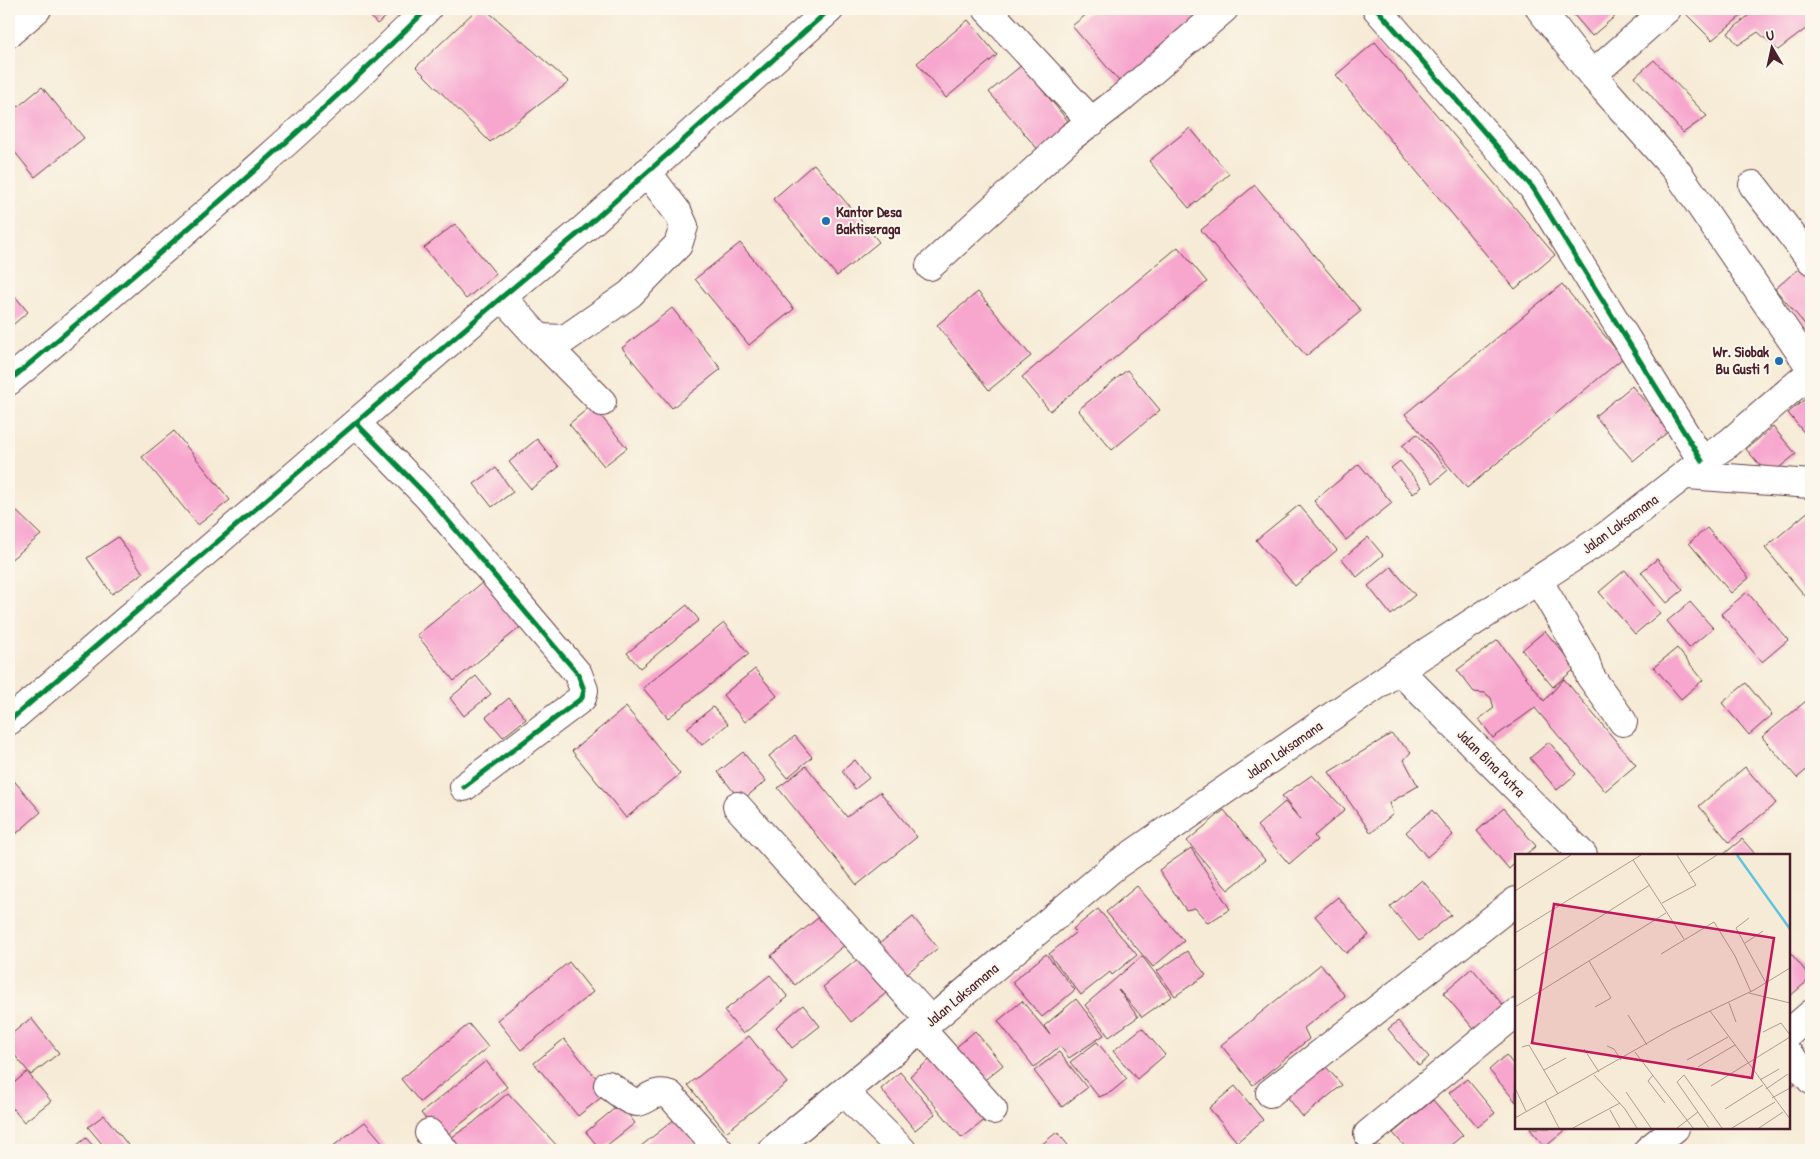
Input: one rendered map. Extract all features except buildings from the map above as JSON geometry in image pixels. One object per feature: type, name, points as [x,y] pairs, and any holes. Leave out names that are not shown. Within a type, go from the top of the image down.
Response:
[{"type":"street","points":[[9,33],[37,9]]},
{"type":"street","points":[[9,381],[154,259],[359,76],[427,9]]},
{"type":"street","points":[[9,722],[502,297],[586,227],[830,9]]},
{"type":"street","points":[[987,9],[1092,122]]},
{"type":"street","points":[[930,266],[1071,137],[1092,122],[1224,9]]},
{"type":"street","points":[[1378,9],[1533,188],[1695,468],[1811,484]]},
{"type":"street","points":[[1540,9],[1592,75],[1676,170],[1811,370]]},
{"type":"street","points":[[1592,75],[1667,9]]},
{"type":"street","points":[[539,338],[566,338],[630,294],[678,245],[684,226],[678,213],[647,172]]},
{"type":"street","points":[[1753,185],[1811,260]]},
{"type":"street","points":[[502,297],[602,402]]},
{"type":"street","name":"Jalan Laksamana","points":[[772,1150],[926,1025],[1115,866],[1399,670],[1606,536],[1729,443],[1811,370]]},
{"type":"street","points":[[356,423],[428,496],[578,674],[584,690],[582,698],[464,787]]},
{"type":"street","points":[[1538,580],[1585,660],[1590,676],[1622,722]]},
{"type":"street","name":"Jalan Bina Putra","points":[[1399,670],[1579,854]]},
{"type":"street","points":[[738,806],[926,1025],[993,1110]]},
{"type":"street","points":[[1270,1093],[1515,902]]},
{"type":"street","points":[[1368,1134],[1515,1013]]},
{"type":"street","points":[[1790,1032],[1811,1014]]},
{"type":"street","points":[[1790,1056],[1811,1080]]},
{"type":"street","points":[[608,1085],[635,1102],[642,1101],[655,1093],[662,1092],[670,1095],[719,1150]]},
{"type":"street","points":[[844,1092],[902,1150]]},
{"type":"street","points":[[1648,1150],[1674,1129]]},
{"type":"cycle path","points":[[9,381],[274,153],[427,9]]},
{"type":"cycle path","points":[[9,721],[586,227],[830,9]]},
{"type":"cycle path","points":[[1377,9],[1533,188],[1702,461]]},
{"type":"cycle path","points":[[356,423],[428,497],[578,674],[584,690],[582,698],[464,787]]},
{"type":"place","name":"Kantor Desa Baktiseraga","points":[[826,221]]},
{"type":"place","name":"Wr. Siobak Bu Gusti 1","points":[[1779,361]]}]
